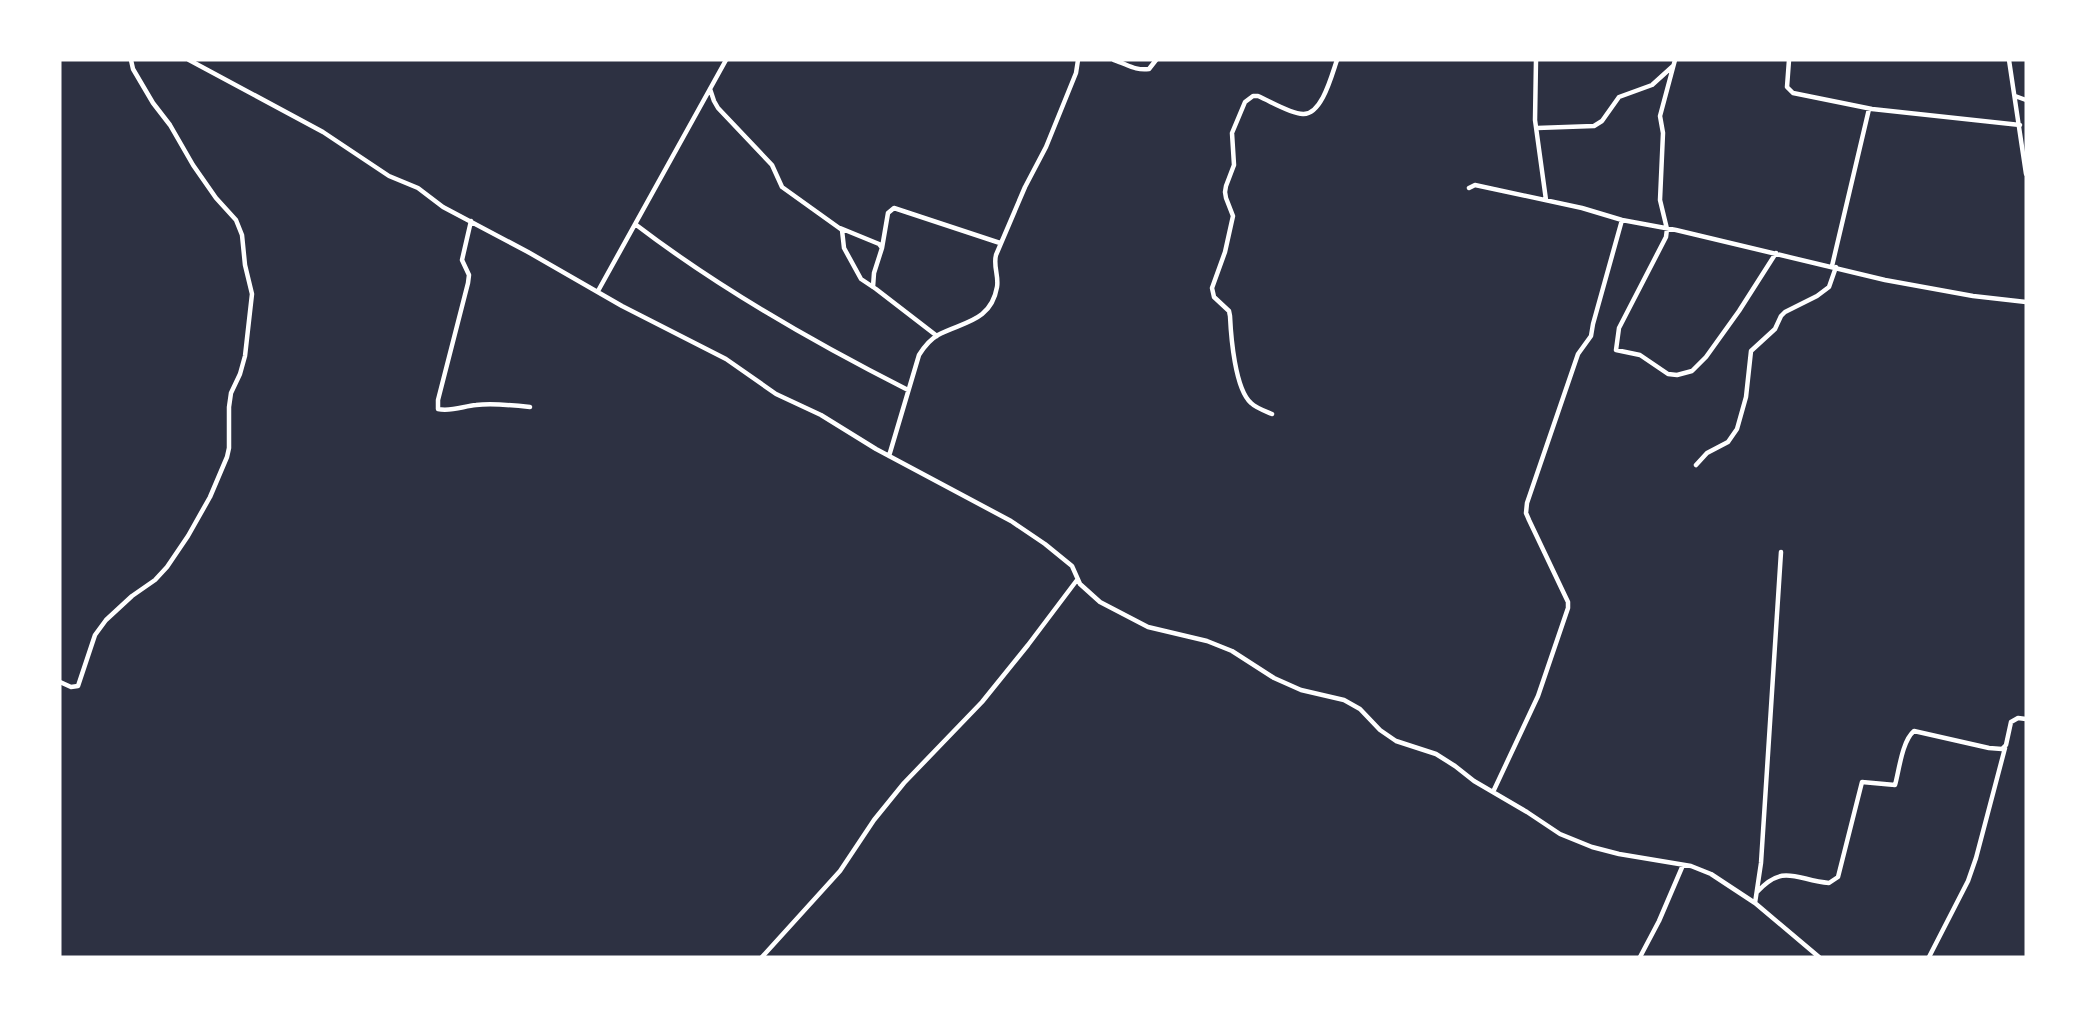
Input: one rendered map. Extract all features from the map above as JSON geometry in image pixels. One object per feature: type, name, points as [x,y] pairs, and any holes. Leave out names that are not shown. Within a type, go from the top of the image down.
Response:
[{"type":"street","points":[[60,682],[71,687],[78,686],[99,628],[167,567],[210,497],[227,457],[231,393],[243,365],[248,334],[252,294],[242,235],[236,220],[216,198],[193,165],[170,125],[153,103],[133,69],[131,60]]},
{"type":"street","points":[[189,60],[323,132],[389,176],[418,188],[443,207],[671,333],[726,359],[770,390],[821,415],[888,456],[1011,521],[1072,566],[1083,588],[1100,602],[1148,627],[1208,641],[1232,651],[1274,678],[1301,690],[1344,700],[1360,709],[1380,730],[1396,741],[1436,754],[1560,834],[1592,847],[1618,854],[1691,866],[1711,874],[1755,903],[1819,957]]},
{"type":"street","points":[[598,291],[726,60]]},
{"type":"street","points":[[888,456],[919,355],[927,343],[937,336],[974,322],[989,306],[997,287],[994,260],[1000,243],[1046,147],[1076,73],[1078,60]]},
{"type":"street","points":[[1114,60],[1142,70],[1149,69],[1156,60]]},
{"type":"street","points":[[1272,414],[1255,406],[1245,396],[1235,357],[1229,311],[1218,302],[1213,293],[1233,216],[1225,192],[1234,165],[1232,133],[1245,102],[1253,96],[1304,114],[1314,111],[1320,104],[1337,60]]},
{"type":"street","points":[[1536,60],[1537,128],[1546,200]]},
{"type":"street","points":[[1789,60],[1787,87],[1793,93],[1869,109],[2020,125]]},
{"type":"street","points":[[2008,60],[2026,174]]},
{"type":"street","points":[[1537,128],[1594,126],[1602,121],[1619,98],[1652,85],[1674,63]]},
{"type":"street","points":[[1674,63],[1660,116],[1664,133],[1660,200],[1667,229],[1663,246],[1619,328],[1615,346],[1618,352],[1640,355],[1668,374],[1677,375],[1692,371],[1706,357],[1739,311],[1776,253]]},
{"type":"street","points":[[710,89],[718,108],[772,165],[782,187],[840,227],[879,244],[882,248]]},
{"type":"street","points":[[2015,96],[2026,100]]},
{"type":"street","points":[[1696,465],[1707,453],[1728,442],[1737,429],[1746,398],[1751,351],[1776,329],[1785,312],[1817,296],[1829,287],[1869,109]]},
{"type":"street","points":[[1469,188],[1475,185],[1546,200],[1622,220],[1776,253],[1885,280],[1973,296],[2026,302]]},
{"type":"street","points":[[873,287],[874,273],[882,248],[888,213],[894,208],[1000,243]]},
{"type":"street","points":[[1493,792],[1538,696],[1568,608],[1568,602],[1526,513],[1527,503],[1578,354],[1592,333],[1622,220]]},
{"type":"street","points":[[471,221],[462,260],[469,275],[468,283],[438,409],[449,410],[487,404],[530,407]]},
{"type":"street","points":[[635,224],[669,250],[765,313],[908,390]]},
{"type":"street","points":[[840,227],[844,248],[861,279],[937,336]]},
{"type":"street","points":[[1755,903],[1761,863],[1781,552]]},
{"type":"street","points":[[762,957],[840,871],[874,820],[904,783],[982,702],[1077,580]]},
{"type":"street","points":[[1929,957],[1964,889],[1973,866],[2011,722],[2014,718],[2026,720]]},
{"type":"street","points":[[1757,892],[1770,879],[1782,875],[1829,883],[1838,877],[1862,782],[1894,785],[1907,741],[1914,731],[1989,748],[2005,748]]},
{"type":"street","points":[[1640,957],[1683,865]]}]
